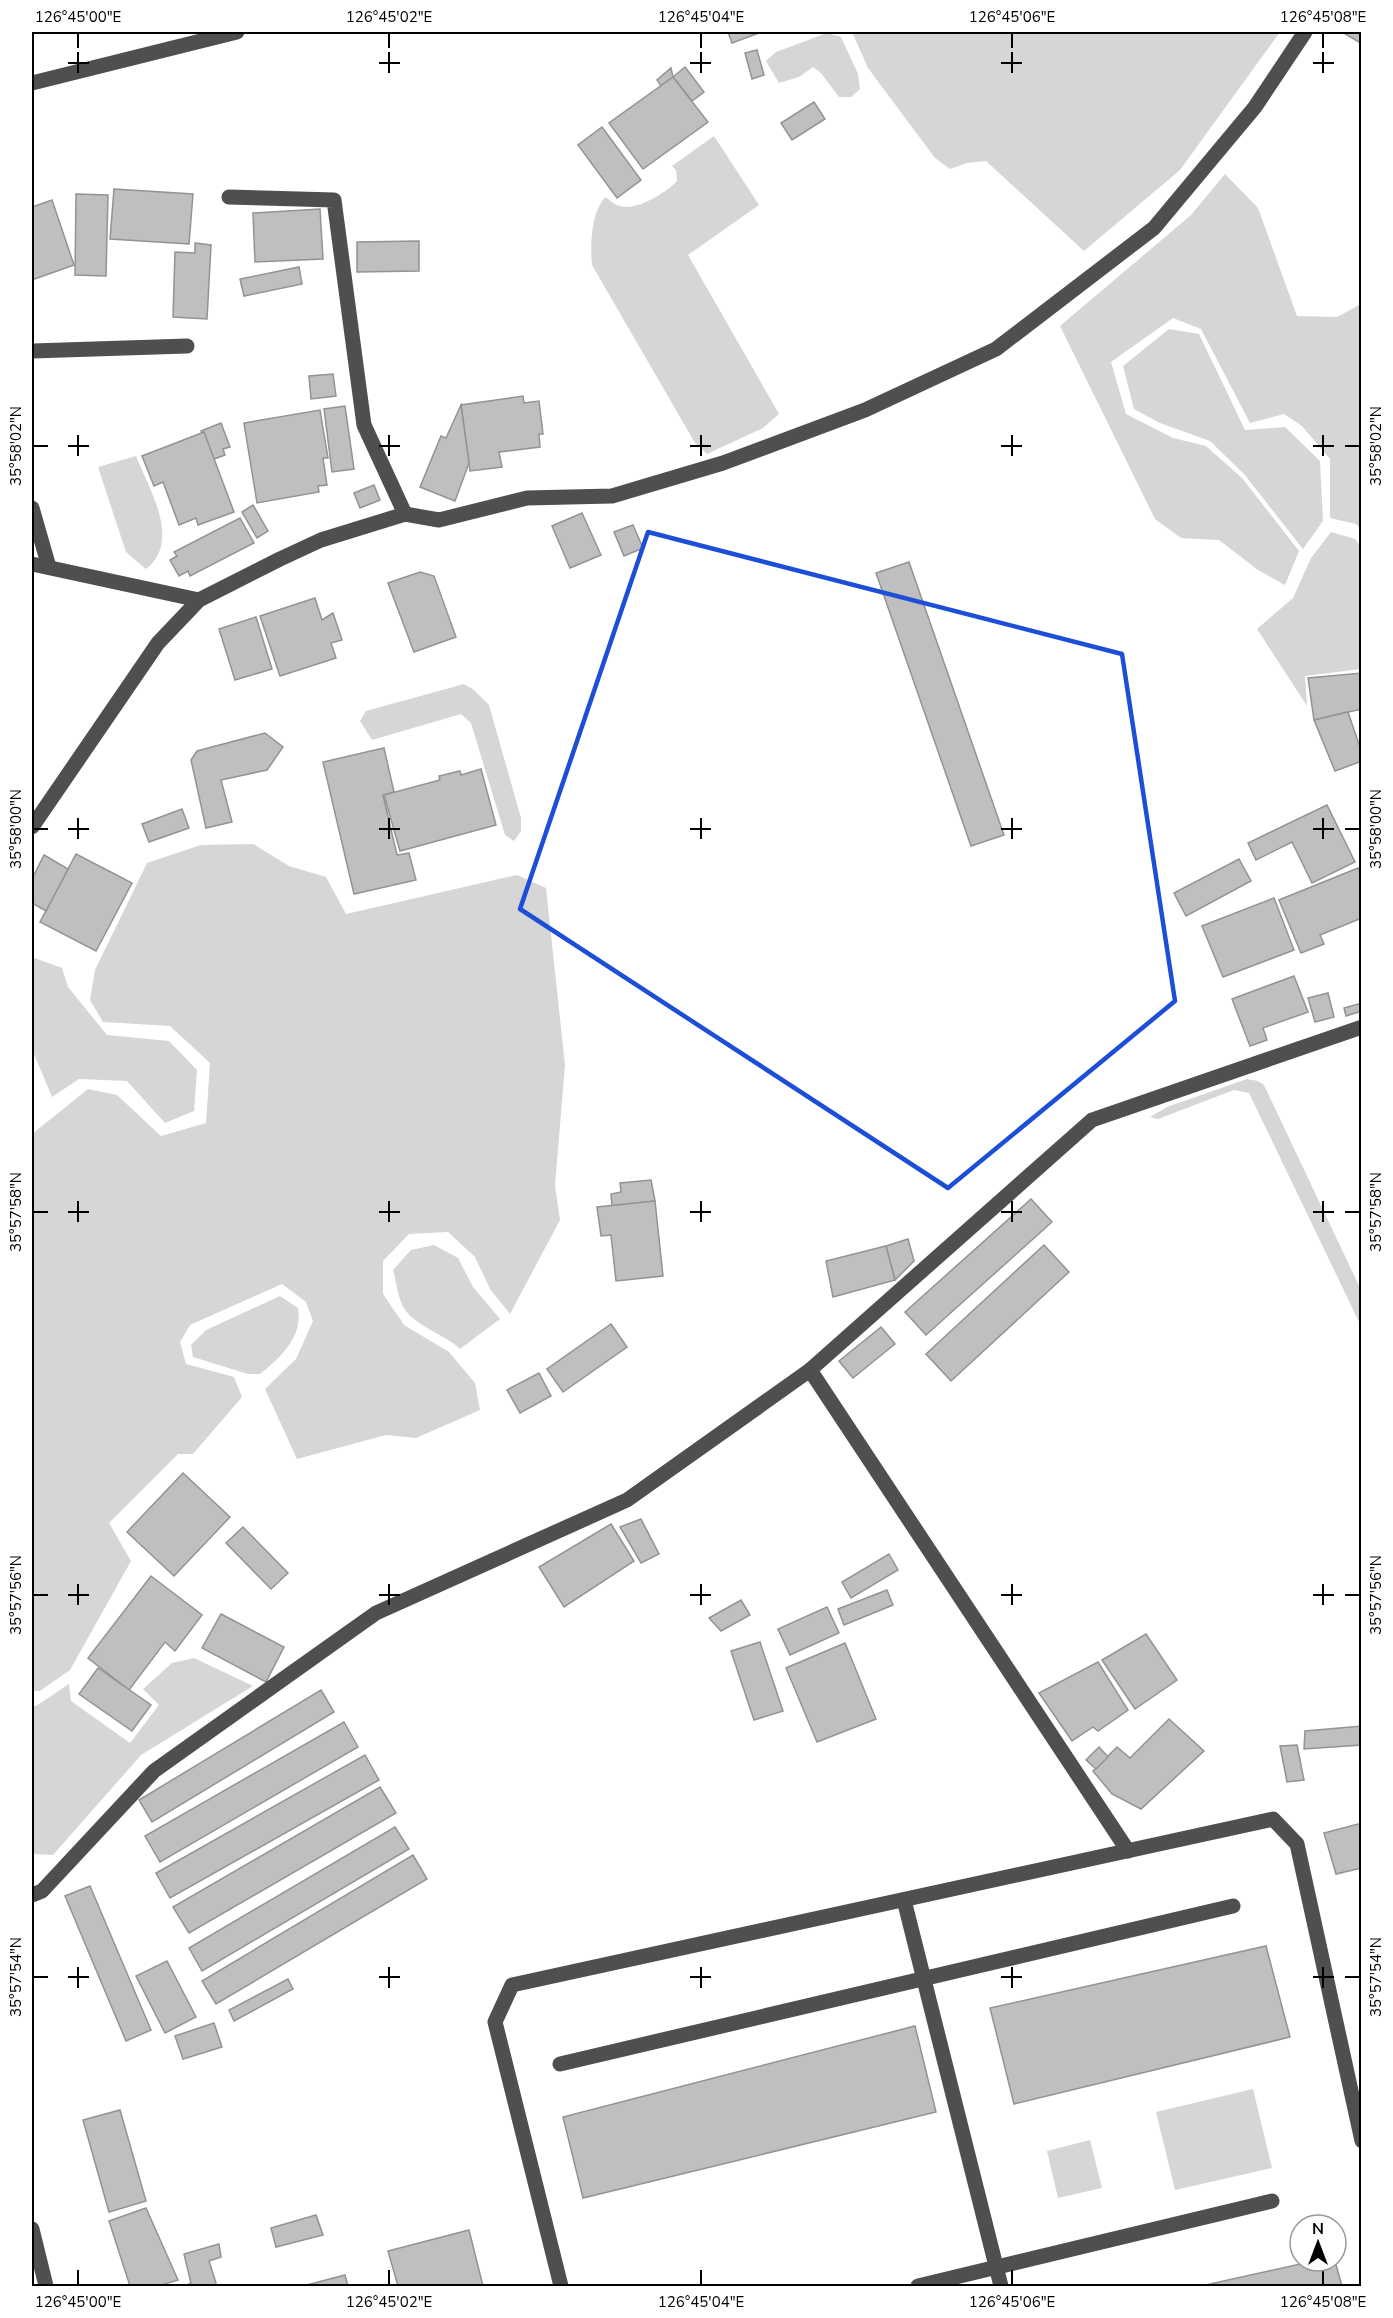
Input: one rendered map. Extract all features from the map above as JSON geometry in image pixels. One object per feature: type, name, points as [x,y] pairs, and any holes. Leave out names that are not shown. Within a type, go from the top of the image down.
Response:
[{"type":"street","points":[[32,83],[237,32]]},
{"type":"street","points":[[32,827],[158,643],[199,600],[321,540],[405,514],[439,520],[527,498],[612,496],[723,463],[865,410],[996,349],[1154,228],[1255,107],[1305,32]]},
{"type":"street","points":[[229,197],[334,200],[364,425],[405,514]]},
{"type":"street","points":[[32,351],[187,346]]},
{"type":"street","points":[[32,508],[50,567]]},
{"type":"street","points":[[32,564],[199,600]]},
{"type":"street","points":[[32,1896],[42,1891],[154,1771],[376,1613],[627,1500],[810,1370],[1092,1120],[1362,1027]]},
{"type":"street","points":[[810,1370],[1128,1851]]},
{"type":"street","points":[[561,2286],[495,2022],[512,1985],[1273,1819],[1297,1844],[1362,2141]]},
{"type":"street","points":[[904,1900],[1001,2286]]},
{"type":"street","points":[[560,2064],[1233,1906]]},
{"type":"street","points":[[918,2286],[1272,2201]]},
{"type":"street","points":[[32,2229],[46,2286]]},
{"type":"highlighted area","points":[[648,532],[1122,654],[1175,1001],[948,1188],[520,909]]},
{"type":"shaded area","points":[[852,32],[1280,32],[1180,170],[1084,251],[986,161],[967,163],[950,169],[935,158],[868,68]]},
{"type":"shaded area","points":[[827,33],[841,37],[858,74],[860,89],[851,97],[839,97],[821,73],[813,67],[799,77],[779,83],[766,61],[776,52]]},
{"type":"shaded area","points":[[714,136],[759,205],[688,255],[779,414],[763,428],[707,454],[695,443],[592,265],[591,247],[594,220],[605,197],[624,207],[641,204],[658,196],[677,181],[676,170],[672,166]]},
{"type":"shaded area","points":[[1225,174],[1258,208],[1297,316],[1337,317],[1361,304],[1361,529],[1356,524],[1330,518],[1330,459],[1302,426],[1284,414],[1250,423],[1201,329],[1173,318],[1111,362],[1126,414],[1173,438],[1206,446],[1242,478],[1299,551],[1285,585],[1258,570],[1219,540],[1181,538],[1155,519],[1060,326],[1191,215]]},
{"type":"shaded area","points":[[1169,329],[1199,334],[1245,430],[1285,427],[1320,461],[1323,521],[1303,549],[1244,474],[1210,441],[1160,423],[1134,409],[1123,366]]},
{"type":"shaded area","points":[[136,456],[154,499],[162,530],[161,544],[156,557],[146,569],[126,552],[98,467]]},
{"type":"shaded area","points":[[1331,532],[1355,539],[1361,546],[1361,669],[1305,676],[1307,706],[1257,629],[1293,598],[1311,558]]},
{"type":"shaded area","points":[[464,684],[474,690],[489,705],[521,818],[521,831],[514,841],[505,835],[471,723],[461,714],[372,740],[360,721],[366,711]]},
{"type":"shaded area","points":[[253,844],[289,866],[326,877],[346,914],[517,875],[546,888],[565,1065],[555,1186],[560,1220],[510,1314],[490,1289],[475,1257],[448,1232],[409,1234],[383,1261],[383,1294],[404,1325],[449,1352],[475,1383],[480,1410],[416,1438],[386,1435],[297,1459],[265,1389],[296,1359],[313,1321],[306,1302],[282,1284],[190,1325],[180,1342],[186,1364],[234,1377],[242,1397],[193,1454],[178,1454],[109,1523],[131,1561],[70,1670],[40,1691],[32,1691],[32,1134],[88,1089],[117,1095],[161,1136],[206,1123],[210,1063],[170,1026],[103,1022],[90,1000],[95,970],[147,863],[201,845]]},
{"type":"shaded area","points":[[32,957],[62,968],[68,987],[107,1035],[169,1041],[197,1070],[194,1111],[165,1123],[127,1081],[79,1079],[52,1097],[32,1049]]},
{"type":"shaded area","points":[[1247,1079],[1264,1085],[1361,1290],[1361,1326],[1249,1093],[1234,1090],[1158,1119],[1150,1117],[1167,1107]]},
{"type":"shaded area","points":[[434,1245],[458,1258],[473,1287],[500,1319],[460,1349],[411,1317],[398,1294],[393,1270],[411,1250]]},
{"type":"shaded area","points":[[280,1296],[298,1308],[297,1328],[289,1346],[260,1374],[248,1374],[193,1357],[191,1345],[206,1330]]},
{"type":"shaded area","points":[[194,1658],[253,1686],[141,1755],[53,1855],[32,1854],[32,1706],[36,1706],[69,1684],[71,1701],[130,1743],[159,1705],[143,1689],[172,1663]]},
{"type":"shaded area","points":[[1253,2089],[1272,2168],[1175,2190],[1156,2112]]},
{"type":"shaded area","points":[[1090,2140],[1102,2188],[1058,2198],[1047,2151]]},
{"type":"building","points":[[728,32],[759,32],[759,33],[732,43]]},
{"type":"building","points":[[1342,32],[1362,32],[1362,44]]},
{"type":"building","points":[[757,50],[764,75],[752,79],[745,53]]},
{"type":"building","points":[[685,67],[704,92],[692,101],[673,77]]},
{"type":"building","points":[[671,68],[673,77],[661,86],[657,80]]},
{"type":"building","points":[[673,77],[708,122],[643,169],[609,123]]},
{"type":"building","points":[[814,102],[825,119],[792,140],[781,123]]},
{"type":"building","points":[[602,127],[641,180],[617,198],[578,145]]},
{"type":"building","points":[[114,189],[193,194],[189,244],[110,239]]},
{"type":"building","points":[[76,194],[108,195],[106,276],[75,275]]},
{"type":"building","points":[[52,200],[74,265],[32,280],[32,207]]},
{"type":"building","points":[[320,209],[323,259],[255,262],[253,213]]},
{"type":"building","points":[[419,241],[419,271],[357,272],[357,242]]},
{"type":"building","points":[[195,243],[211,245],[207,319],[173,317],[175,252],[195,253]]},
{"type":"building","points":[[299,267],[302,284],[244,296],[240,279]]},
{"type":"building","points":[[333,374],[336,396],[311,399],[309,376]]},
{"type":"building","points":[[523,396],[524,403],[539,401],[543,434],[539,434],[540,447],[499,452],[502,467],[470,471],[461,405]]},
{"type":"building","points":[[461,405],[469,463],[455,501],[420,487],[441,436],[446,438]]},
{"type":"building","points":[[345,406],[354,469],[332,472],[324,409]]},
{"type":"building","points":[[320,410],[328,458],[323,458],[327,485],[318,486],[319,492],[257,503],[244,423]]},
{"type":"building","points":[[221,423],[230,447],[223,449],[225,455],[214,459],[201,431]]},
{"type":"building","points":[[204,432],[234,512],[198,525],[196,518],[179,525],[163,482],[154,486],[142,456]]},
{"type":"building","points":[[374,485],[380,500],[360,508],[354,493]]},
{"type":"building","points":[[253,505],[268,531],[257,538],[242,512]]},
{"type":"building","points":[[582,513],[601,555],[570,568],[552,526]]},
{"type":"building","points":[[240,518],[254,543],[190,576],[188,571],[179,576],[170,560],[177,556],[174,552]]},
{"type":"building","points":[[633,525],[643,548],[624,556],[614,532]]},
{"type":"building","points":[[909,562],[1004,835],[971,846],[876,573]]},
{"type":"building","points":[[420,572],[434,576],[456,637],[414,652],[388,583]]},
{"type":"building","points":[[315,598],[322,620],[333,613],[342,640],[331,643],[336,658],[280,676],[260,616]]},
{"type":"building","points":[[256,617],[272,669],[235,680],[219,629]]},
{"type":"building","points":[[1362,673],[1362,709],[1314,720],[1308,678]]},
{"type":"building","points":[[1348,712],[1362,753],[1362,761],[1335,771],[1314,720]]},
{"type":"building","points":[[265,733],[283,747],[267,770],[221,780],[232,822],[206,828],[191,760],[197,751]]},
{"type":"building","points":[[384,748],[394,792],[383,795],[397,855],[409,853],[416,880],[354,894],[323,762]]},
{"type":"building","points":[[481,769],[496,825],[400,851],[384,795],[440,780],[439,776],[460,771],[461,775]]},
{"type":"building","points":[[1327,805],[1355,862],[1312,883],[1292,842],[1256,860],[1248,843]]},
{"type":"building","points":[[182,809],[189,828],[149,842],[142,824]]},
{"type":"building","points":[[76,854],[132,883],[96,951],[40,922]]},
{"type":"building","points":[[44,855],[68,869],[46,911],[32,903],[32,879]]},
{"type":"building","points":[[1239,859],[1251,881],[1186,916],[1174,893]]},
{"type":"building","points":[[1358,868],[1362,876],[1362,918],[1320,935],[1324,944],[1301,953],[1279,900]]},
{"type":"building","points":[[1274,898],[1294,950],[1223,977],[1202,926]]},
{"type":"building","points":[[1294,976],[1308,1012],[1263,1028],[1267,1040],[1250,1046],[1232,999]]},
{"type":"building","points":[[1328,993],[1334,1017],[1315,1022],[1308,998]]},
{"type":"building","points":[[1362,1003],[1362,1011],[1346,1016],[1344,1008]]},
{"type":"building","points":[[651,1180],[655,1201],[612,1206],[611,1194],[621,1192],[620,1183]]},
{"type":"building","points":[[1031,1199],[1052,1222],[926,1335],[905,1312]]},
{"type":"building","points":[[655,1201],[663,1276],[616,1281],[611,1235],[601,1236],[597,1207]]},
{"type":"building","points":[[908,1239],[914,1261],[895,1280],[886,1246]]},
{"type":"building","points":[[1044,1245],[1069,1272],[951,1381],[926,1354]]},
{"type":"building","points":[[886,1246],[895,1280],[833,1297],[826,1261]]},
{"type":"building","points":[[611,1324],[627,1347],[563,1392],[547,1369]]},
{"type":"building","points":[[881,1327],[895,1344],[853,1378],[839,1361]]},
{"type":"building","points":[[539,1373],[551,1396],[520,1413],[507,1390]]},
{"type":"building","points":[[183,1473],[230,1517],[174,1576],[127,1532]]},
{"type":"building","points":[[641,1519],[659,1554],[641,1563],[620,1527]]},
{"type":"building","points":[[611,1524],[634,1561],[564,1607],[539,1567]]},
{"type":"building","points":[[243,1527],[288,1573],[271,1589],[226,1543]]},
{"type":"building","points":[[889,1554],[898,1570],[851,1598],[842,1582]]},
{"type":"building","points":[[151,1576],[202,1615],[175,1651],[165,1642],[129,1690],[88,1658]]},
{"type":"building","points":[[887,1590],[893,1605],[844,1625],[838,1609]]},
{"type":"building","points":[[741,1600],[750,1615],[721,1631],[709,1618]]},
{"type":"building","points":[[827,1607],[839,1633],[790,1655],[778,1629]]},
{"type":"building","points":[[221,1614],[284,1647],[266,1682],[202,1648]]},
{"type":"building","points":[[1146,1634],[1177,1680],[1135,1709],[1102,1660]]},
{"type":"building","points":[[760,1642],[783,1711],[754,1720],[731,1651]]},
{"type":"building","points":[[845,1643],[876,1719],[817,1742],[786,1668]]},
{"type":"building","points":[[1098,1662],[1128,1710],[1098,1731],[1093,1727],[1072,1741],[1039,1693]]},
{"type":"building","points":[[98,1668],[151,1705],[132,1731],[79,1694]]},
{"type":"building","points":[[321,1690],[334,1712],[152,1822],[139,1800]]},
{"type":"building","points":[[1169,1719],[1204,1751],[1141,1809],[1112,1794],[1093,1771],[1117,1747],[1130,1758]]},
{"type":"building","points":[[344,1722],[358,1747],[160,1862],[145,1836]]},
{"type":"building","points":[[1362,1726],[1362,1745],[1304,1749],[1305,1731]]},
{"type":"building","points":[[1297,1745],[1304,1780],[1287,1782],[1280,1746]]},
{"type":"building","points":[[1099,1747],[1108,1757],[1096,1769],[1086,1760]]},
{"type":"building","points":[[365,1755],[379,1780],[170,1898],[156,1873]]},
{"type":"building","points":[[380,1787],[396,1813],[189,1933],[173,1907]]},
{"type":"building","points":[[1362,1823],[1362,1868],[1336,1874],[1324,1833]]},
{"type":"building","points":[[395,1827],[409,1849],[202,1971],[189,1948]]},
{"type":"building","points":[[413,1855],[427,1879],[216,2004],[202,1981]]},
{"type":"building","points":[[90,1886],[151,2030],[126,2041],[65,1896]]},
{"type":"building","points":[[1266,1946],[1290,2037],[1014,2104],[990,2008]]},
{"type":"building","points":[[167,1961],[196,2017],[165,2033],[136,1976]]},
{"type":"building","points":[[288,1979],[293,1989],[234,2021],[229,2010]]},
{"type":"building","points":[[214,2023],[222,2047],[183,2059],[175,2036]]},
{"type":"building","points":[[915,2026],[936,2112],[583,2198],[563,2117]]},
{"type":"building","points":[[120,2110],[146,2201],[109,2212],[83,2120]]},
{"type":"building","points":[[146,2208],[178,2280],[158,2286],[130,2286],[109,2221]]},
{"type":"building","points":[[316,2215],[323,2235],[276,2247],[271,2228]]},
{"type":"building","points":[[469,2230],[483,2286],[398,2286],[388,2251]]},
{"type":"building","points":[[219,2244],[221,2257],[209,2261],[216,2283],[214,2286],[185,2286],[191,2283],[184,2254]]},
{"type":"building","points":[[1288,2267],[1288,2273],[1338,2273],[1342,2286],[1201,2286]]},
{"type":"building","points":[[345,2275],[348,2286],[303,2286]]}]
